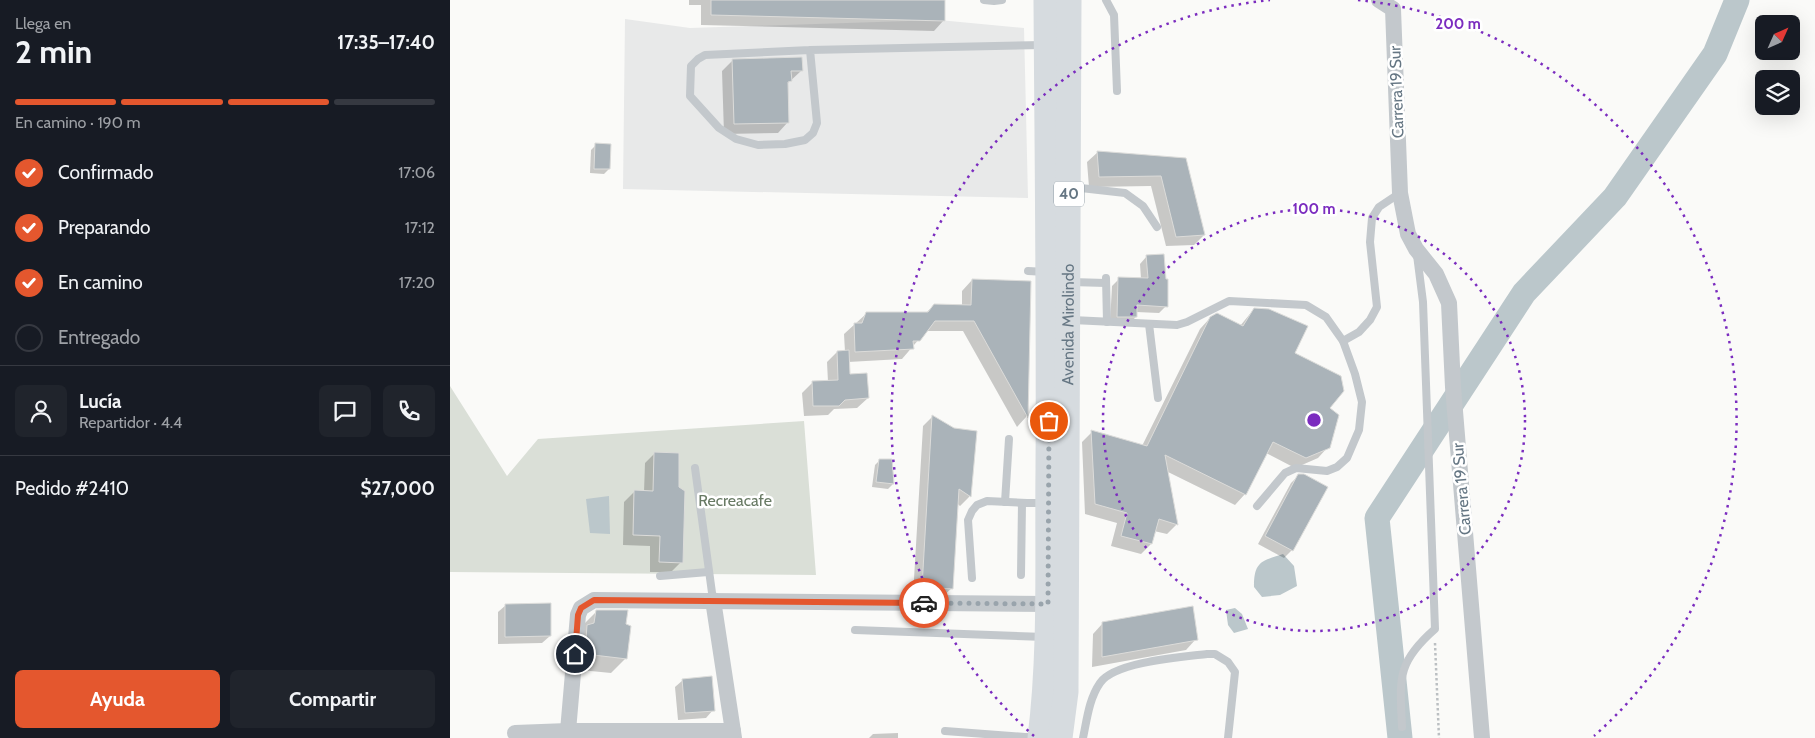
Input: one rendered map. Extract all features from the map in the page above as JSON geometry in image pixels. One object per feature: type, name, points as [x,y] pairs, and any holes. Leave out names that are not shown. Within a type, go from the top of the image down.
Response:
[{"type":"main road","name":"Avenida Mirolindo","points":[[1046,0],[1049,342],[1042,347],[1037,360],[1036,430],[1040,454],[1058,470]]},
{"type":"main road","name":"Avenida Mirolindo","points":[[1047,737],[1066,692],[1057,600],[1057,502],[1068,320],[1048,275],[1069,187],[1069,0]]},
{"type":"main road","points":[[1057,600],[1074,576],[1076,517],[1058,470]]},
{"type":"main road","name":"Avenida Mirolindo","points":[[1047,737],[1046,637],[1057,600]]},
{"type":"street","name":"Carrera 19 Sur","points":[[1379,0],[1393,4],[1400,193],[1408,234],[1436,274],[1449,303],[1456,428],[1482,738]]},
{"type":"street","points":[[568,730],[578,615],[581,608],[594,600],[1057,600]]},
{"type":"street","points":[[515,733],[568,730],[733,734],[713,600]]},
{"type":"lane","points":[[984,0],[1002,0]]},
{"type":"lane","points":[[1106,0],[1114,15],[1117,91]]},
{"type":"lane","points":[[810,50],[817,123],[813,133],[805,140],[785,144],[758,145],[736,139],[719,128],[690,96],[691,66],[705,55],[810,50],[1046,45]]},
{"type":"lane","points":[[1069,187],[1125,193],[1143,206],[1157,227]]},
{"type":"lane","points":[[1343,342],[1359,332],[1370,320],[1377,308],[1370,242],[1372,218],[1379,207],[1400,193]]},
{"type":"lane","name":"Carrera 19 Sur","points":[[1416,248],[1423,302],[1435,629]]},
{"type":"lane","points":[[1048,275],[1106,280],[1107,322]]},
{"type":"lane","points":[[1068,320],[1177,325],[1229,301],[1306,305],[1326,318],[1343,342],[1355,374],[1362,402],[1359,430],[1347,458],[1337,467],[1327,471],[1296,468],[1285,473],[1257,506]]},
{"type":"lane","points":[[1149,324],[1158,398]]},
{"type":"lane","points":[[1005,502],[1009,439]]},
{"type":"lane","points":[[696,468],[713,600]]},
{"type":"lane","points":[[972,578],[968,520],[977,505],[987,501],[1057,502]]},
{"type":"lane","points":[[1021,575],[1022,503]]},
{"type":"lane","points":[[660,576],[708,572]]},
{"type":"lane","points":[[1402,727],[1400,682],[1406,663],[1423,639],[1435,629]]},
{"type":"lane","points":[[855,630],[1046,637]]},
{"type":"lane","points":[[1083,738],[1092,700],[1101,681],[1114,672],[1136,664],[1207,654],[1215,654],[1228,662],[1235,672],[1228,738]]},
{"type":"lane","points":[[944,731],[1047,737]]},
{"type":"path","points":[[1435,629],[1439,738]]},
{"type":"shaded area","points":[[625,19],[690,28],[939,20],[1024,28],[1028,198],[623,189]]},
{"type":"shaded area","points":[[609,496],[610,534],[590,533],[586,499]]},
{"type":"shaded area","points":[[1283,554],[1294,566],[1297,586],[1280,595],[1262,597],[1254,587],[1257,567],[1264,561]]},
{"type":"shaded area","points":[[1235,608],[1242,614],[1248,629],[1234,633],[1228,625],[1226,610]]},
{"type":"green space","name":"Recreacafe","points":[[450,386],[507,476],[538,439],[804,421],[816,575],[450,572]]},
{"type":"building","points":[[711,0],[945,0],[945,21],[711,15]]},
{"type":"building","points":[[802,57],[803,71],[791,71],[792,81],[788,82],[789,123],[734,124],[732,59]]},
{"type":"building","points":[[595,143],[611,144],[610,169],[594,169]]},
{"type":"building","points":[[1097,151],[1186,158],[1205,235],[1176,237],[1161,176],[1099,177]]},
{"type":"building","points":[[1164,254],[1166,279],[1168,279],[1168,307],[1137,305],[1137,317],[1117,317],[1118,277],[1148,278],[1146,255]]},
{"type":"building","points":[[972,279],[1031,281],[1028,418],[974,321],[935,321],[920,341],[913,341],[914,349],[855,352],[854,323],[862,323],[866,312],[928,312],[934,304],[971,305]]},
{"type":"building","points":[[1254,308],[1269,309],[1308,326],[1295,353],[1341,376],[1344,391],[1330,408],[1339,415],[1330,448],[1306,458],[1273,442],[1246,495],[1165,455],[1178,525],[1159,519],[1152,544],[1121,536],[1127,513],[1095,504],[1091,430],[1147,446],[1210,317],[1217,313],[1243,326]]},
{"type":"building","points":[[849,350],[850,374],[867,373],[869,398],[845,400],[839,406],[813,406],[812,381],[838,380],[837,351]]},
{"type":"building","points":[[932,415],[954,428],[977,431],[971,497],[959,489],[953,589],[922,587]]},
{"type":"building","points":[[654,452],[679,453],[679,487],[685,491],[683,563],[659,562],[660,536],[633,535],[634,490],[653,491]]},
{"type":"building","points":[[879,459],[892,459],[894,484],[876,482]]},
{"type":"building","points":[[1298,474],[1304,474],[1328,487],[1293,551],[1265,536]]},
{"type":"building","points":[[551,603],[551,636],[505,637],[505,604]]},
{"type":"building","points":[[1193,606],[1198,640],[1102,657],[1102,622]]},
{"type":"building","points":[[596,610],[628,610],[626,624],[631,626],[627,659],[585,654],[587,625],[594,623]]},
{"type":"building","points":[[712,676],[715,711],[685,713],[682,679]]},
{"type":"waterway","points":[[1400,738],[1377,518],[1524,293],[1615,197],[1715,54],[1737,0]]},
{"type":"way so far","points":[[924,603],[1048,604],[1049,421]]},
{"type":"route","points":[[575,654],[578,615],[586,603],[594,600],[924,603]]}]
